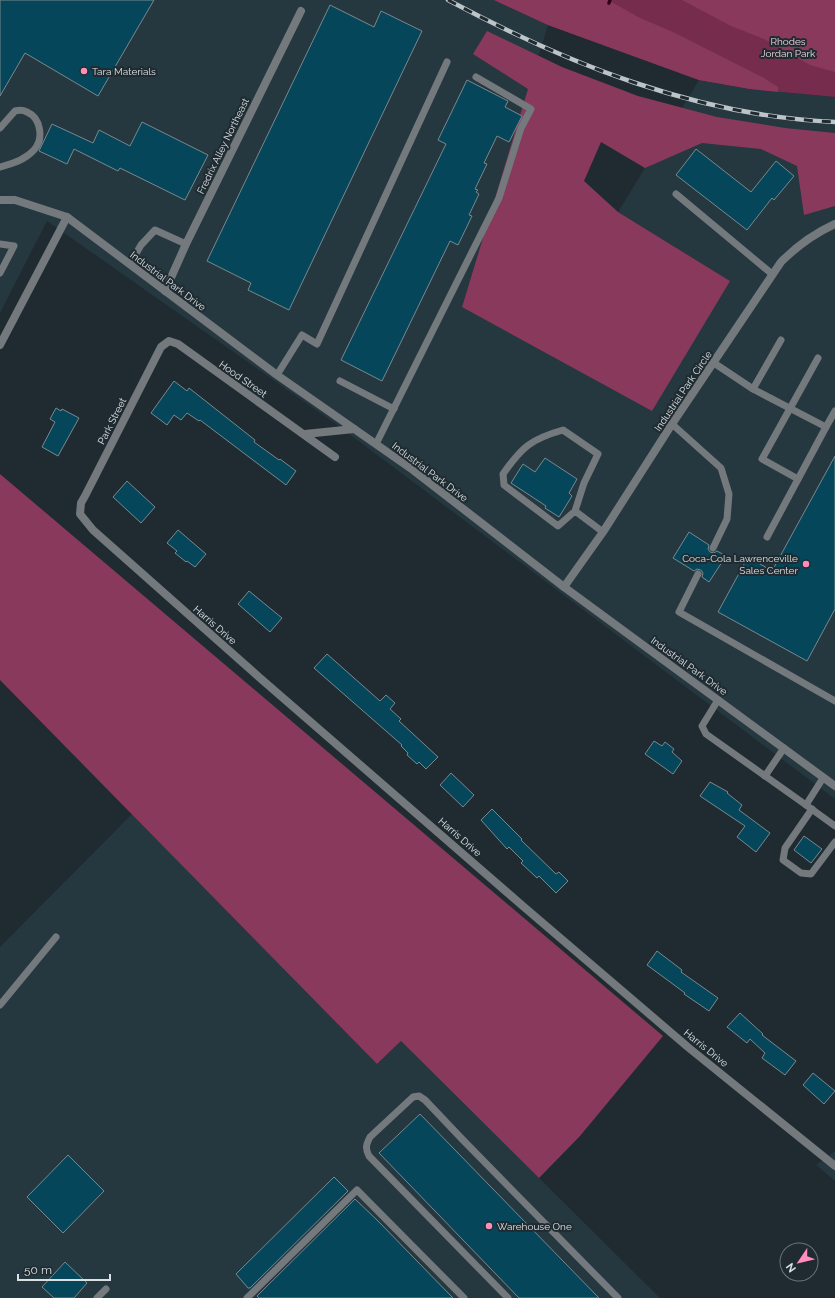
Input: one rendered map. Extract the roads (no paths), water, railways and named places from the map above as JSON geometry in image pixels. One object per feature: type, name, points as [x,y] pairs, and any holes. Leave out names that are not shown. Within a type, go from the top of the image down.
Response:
[{"type":"street","name":"Fredrix Alley Northeast","points":[[165,291],[186,244],[301,11]]},
{"type":"street","name":"Industrial Park Drive","points":[[0,200],[15,200],[67,217],[277,375],[413,470],[564,587],[835,786]]},
{"type":"street","points":[[0,345],[67,217]]},
{"type":"street","name":"Industrial Park Circle","points":[[564,587],[603,532],[672,424],[772,274],[797,246],[811,236],[835,224]]},
{"type":"street","name":"Hood Street","points":[[169,341],[178,344],[335,457]]},
{"type":"street","name":"Park Street","points":[[80,514],[81,503],[161,347],[169,341]]},
{"type":"street","points":[[305,434],[354,429]]},
{"type":"street","name":"Harris Drive","points":[[80,514],[93,530],[524,907],[689,1048],[835,1166]]},
{"type":"lane","points":[[277,375],[302,335],[317,344],[447,62]]},
{"type":"lane","points":[[376,444],[498,198],[521,128],[531,109],[476,76]]},
{"type":"lane","points":[[0,128],[15,111],[22,110],[28,112],[36,120],[40,129],[39,140],[34,150],[23,159],[0,167]]},
{"type":"lane","points":[[676,194],[772,274]]},
{"type":"lane","points":[[130,264],[141,245],[155,230],[186,244]]},
{"type":"lane","points":[[0,244],[14,246],[0,273]]},
{"type":"lane","points":[[753,389],[781,340]]},
{"type":"lane","points":[[798,479],[762,459],[818,358]]},
{"type":"lane","points":[[714,363],[753,389],[826,427]]},
{"type":"lane","points":[[340,381],[394,409]]},
{"type":"lane","points":[[767,537],[835,410]]},
{"type":"lane","points":[[672,424],[721,468],[729,494],[727,519],[713,548]]},
{"type":"lane","points":[[563,430],[598,454],[584,483],[575,511],[558,526],[504,485],[503,474],[515,457],[529,444],[543,436],[563,430]]},
{"type":"lane","points":[[575,511],[603,532]]},
{"type":"lane","points":[[698,574],[679,612],[835,701]]},
{"type":"lane","points":[[718,700],[702,726],[706,734],[835,826]]},
{"type":"lane","points":[[765,776],[784,748]]},
{"type":"lane","points":[[824,778],[785,848],[784,860],[801,874],[811,874],[835,842]]},
{"type":"lane","points":[[0,1005],[56,937]]},
{"type":"lane","points":[[508,1298],[369,1156],[366,1150],[366,1145],[370,1137],[413,1097],[420,1096],[425,1100],[618,1298]]},
{"type":"lane","points":[[247,1298],[357,1190],[464,1298]]},
{"type":"lane","points":[[96,1298],[106,1289]]},
{"type":"railway","points":[[448,0],[540,45],[635,83],[684,98],[733,109],[784,118],[835,122]]},
{"type":"place","name":"Tara Materials","points":[[84,71]]},
{"type":"place","name":"Coca-Cola Lawrenceville Sales Center","points":[[806,564]]},
{"type":"place","name":"Warehouse One","points":[[489,1226]]},
{"type":"park label","name":"Rhodes Jordan Park","points":[[788,46]]}]
